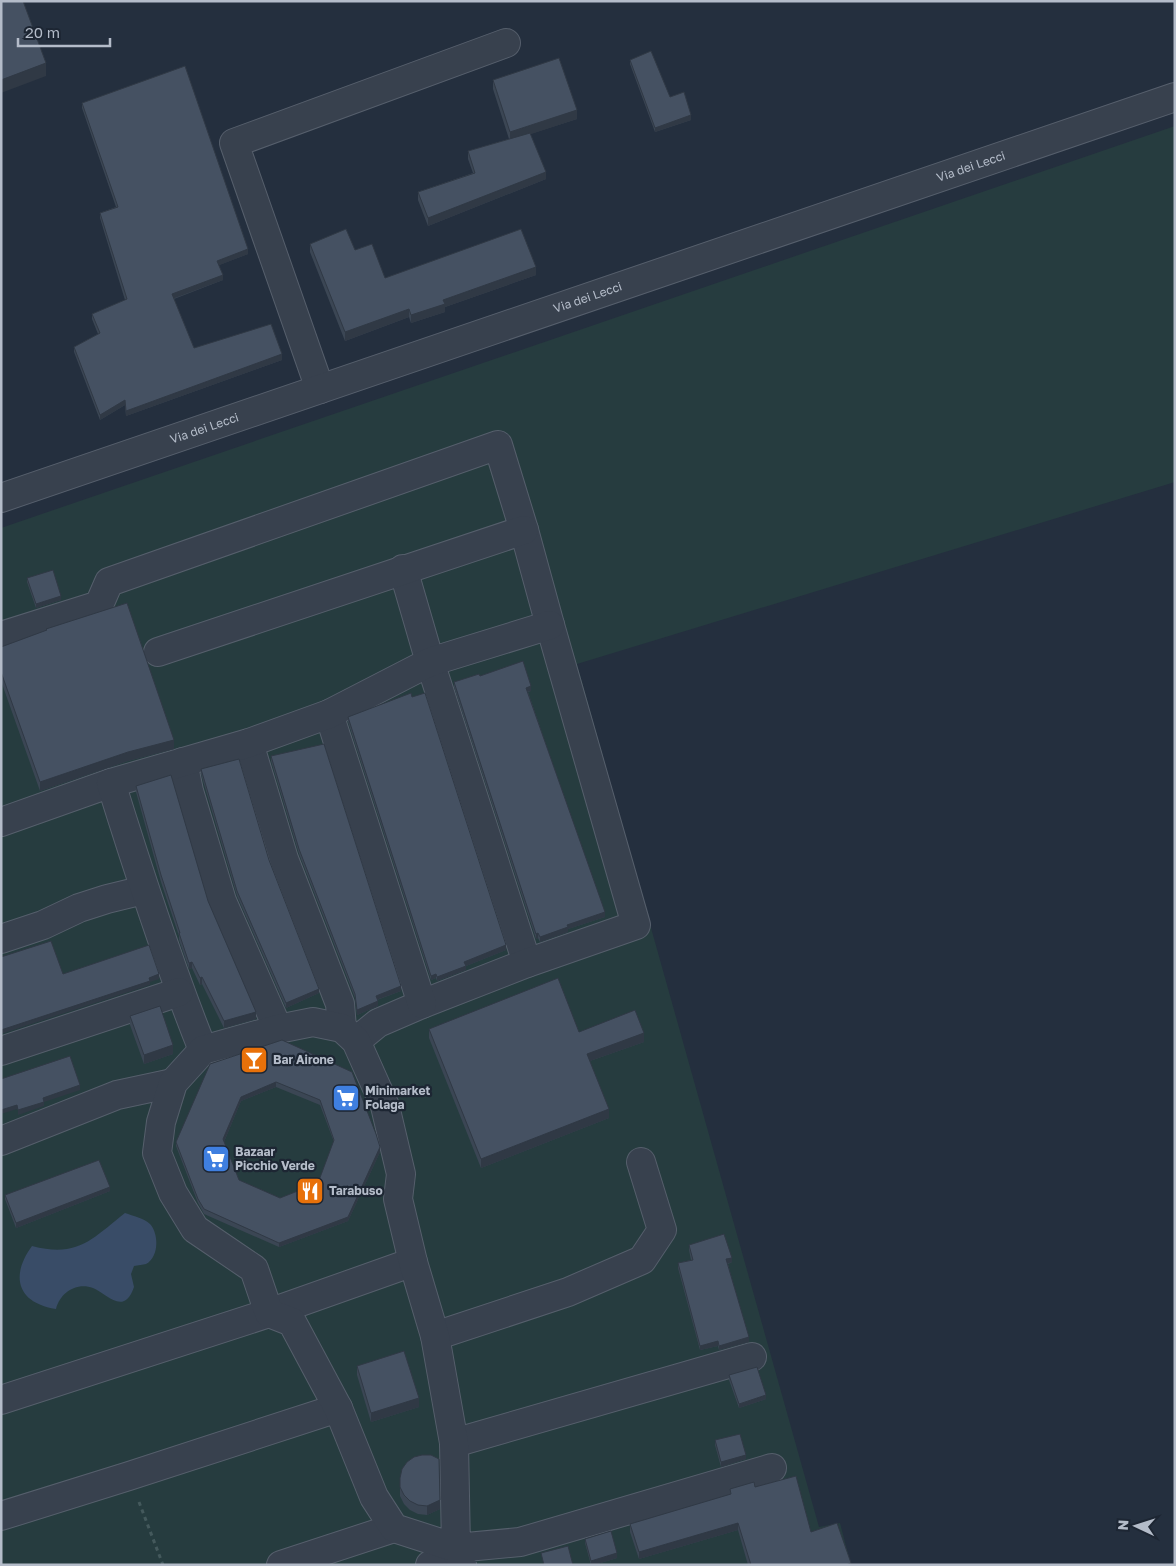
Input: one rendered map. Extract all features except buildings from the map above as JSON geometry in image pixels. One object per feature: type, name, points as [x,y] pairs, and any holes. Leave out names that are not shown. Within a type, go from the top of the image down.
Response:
[{"type":"street","points":[[320,389],[234,144],[506,43]]},
{"type":"street","name":"Via dei Lecci","points":[[1,498],[1175,97]]},
{"type":"street","points":[[1,636],[99,605],[109,582],[498,445],[524,530],[636,926],[527,963],[349,1034],[313,1022],[278,1029],[203,1050],[173,1083],[161,1122],[157,1154],[172,1193],[195,1229],[254,1269],[269,1313],[292,1322],[338,1408],[374,1497],[394,1528],[463,1559]]},
{"type":"street","points":[[158,652],[524,530]]},
{"type":"street","points":[[404,570],[430,662],[527,963]]},
{"type":"street","points":[[1,822],[111,783],[249,743],[329,714],[430,662],[550,625]]},
{"type":"street","points":[[329,714],[422,1004]]},
{"type":"street","points":[[249,743],[284,859],[340,1004],[349,1034],[385,1106],[401,1174],[398,1199],[413,1262],[435,1336],[454,1443],[463,1559]]},
{"type":"street","points":[[183,762],[189,791],[222,901],[278,1029]]},
{"type":"street","points":[[111,783],[144,890],[179,992],[203,1050]]},
{"type":"street","points":[[1,939],[43,925],[79,908],[144,890]]},
{"type":"street","points":[[1,1051],[179,992]]},
{"type":"street","points":[[1,1141],[117,1096],[173,1083]]},
{"type":"street","points":[[435,1336],[568,1292],[642,1260],[662,1230],[641,1162]]},
{"type":"street","points":[[1,1400],[269,1313],[413,1262]]},
{"type":"street","points":[[454,1443],[752,1358]]},
{"type":"street","points":[[1,1516],[338,1408]]},
{"type":"street","points":[[430,1565],[463,1559],[772,1468]]},
{"type":"street","points":[[281,1565],[394,1528]]},
{"type":"path","points":[[129,1476],[163,1565]]},
{"type":"green space","points":[[1175,126],[1175,482],[577,664],[819,1527],[840,1523],[851,1565],[1,1565],[1,528]]},
{"type":"water","points":[[125,1213],[150,1224],[155,1233],[156,1245],[150,1261],[146,1264],[134,1266],[131,1274],[134,1287],[130,1296],[125,1301],[115,1301],[93,1288],[81,1286],[65,1294],[56,1309],[43,1306],[25,1294],[21,1286],[21,1268],[32,1246],[61,1250],[73,1248],[93,1238]]},
{"type":"place","name":"Bar Airone","points":[[254,1060]]},
{"type":"place","name":"Minimarket Folaga","points":[[346,1098]]},
{"type":"place","name":"Bazaar Picchio Verde","points":[[216,1159]]},
{"type":"place","name":"Tarabuso","points":[[310,1191]]}]
